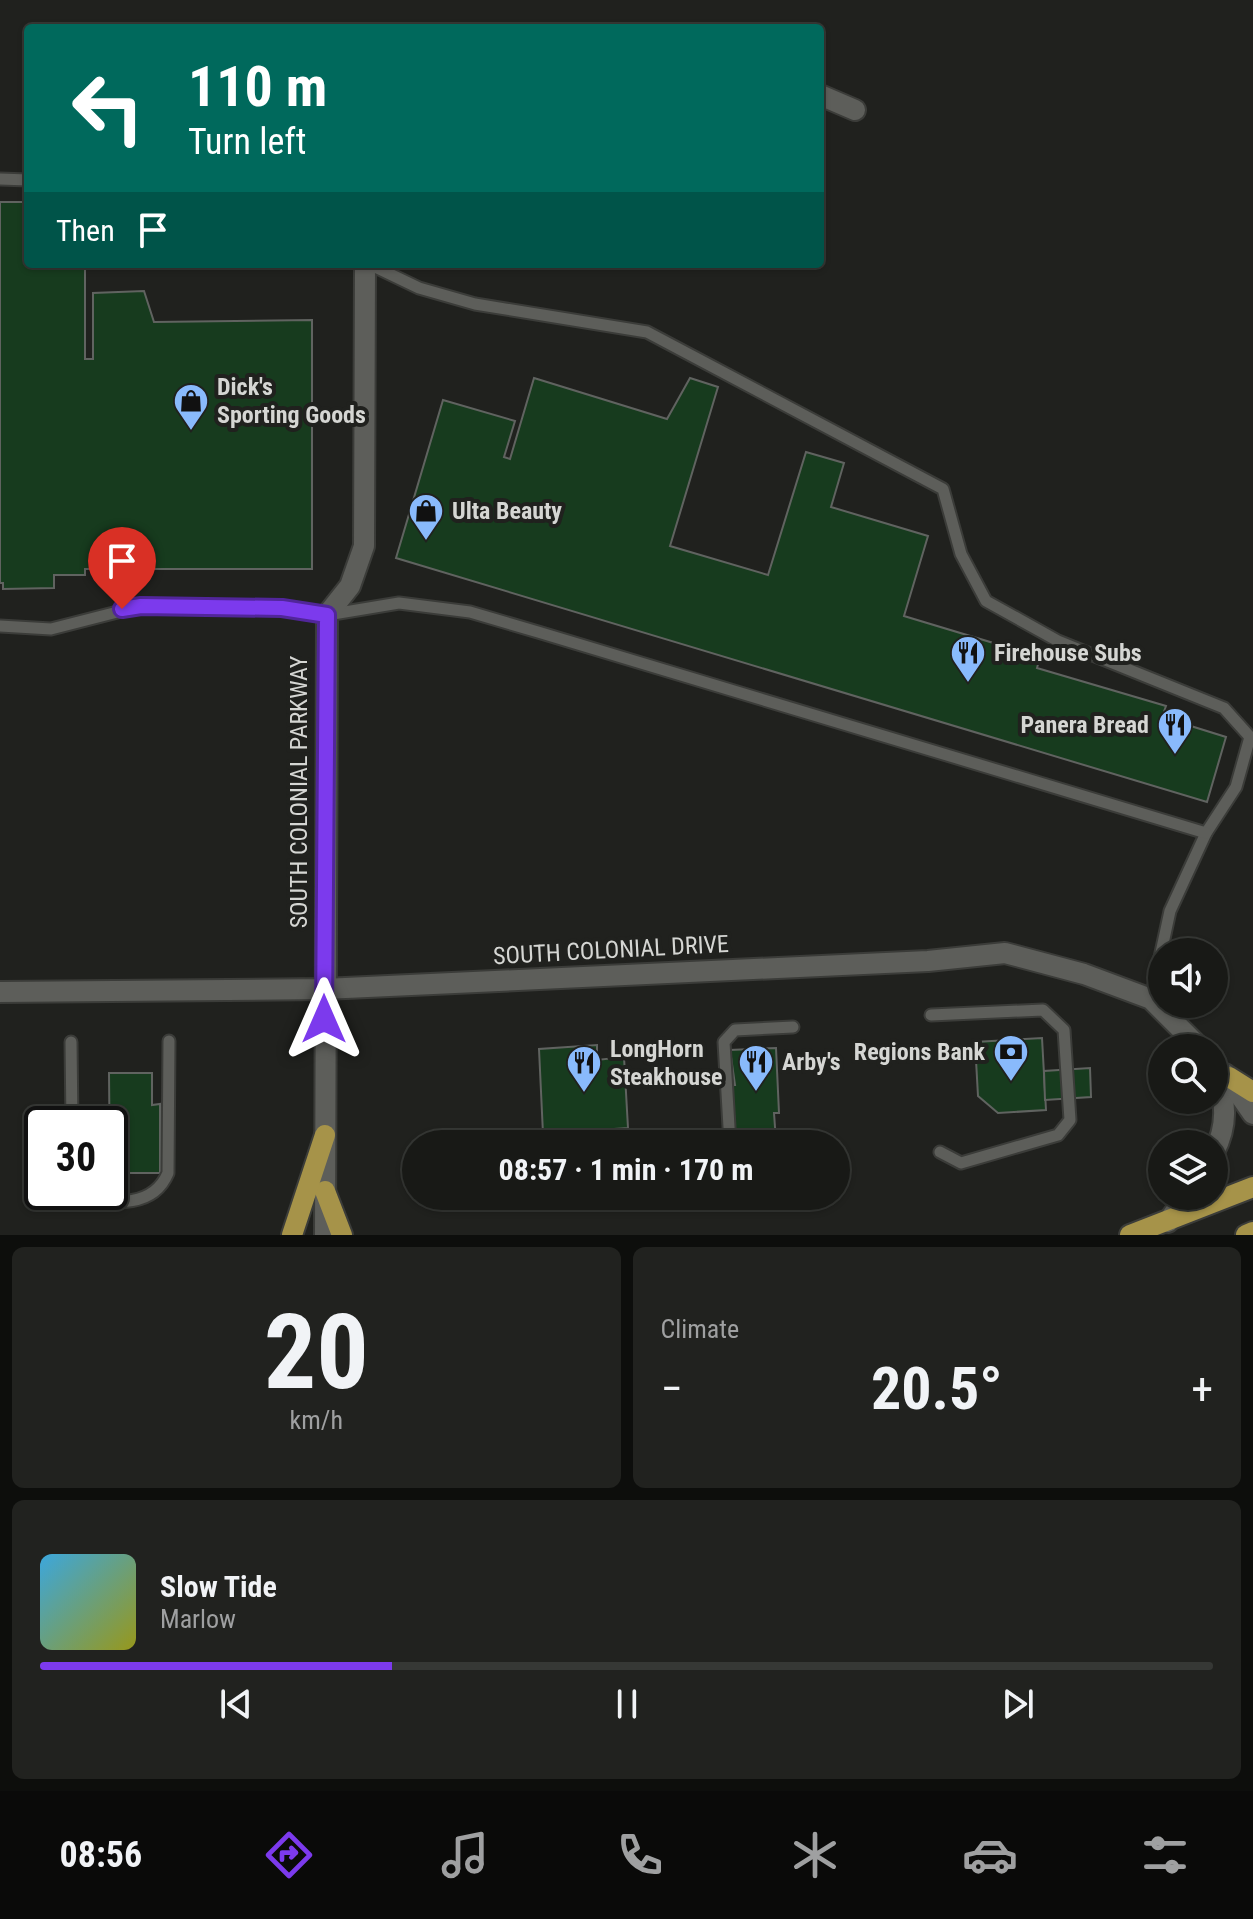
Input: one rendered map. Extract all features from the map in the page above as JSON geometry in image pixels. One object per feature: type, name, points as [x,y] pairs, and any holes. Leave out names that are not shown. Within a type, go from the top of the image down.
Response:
[{"type":"main road","points":[[1228,1077],[1253,1092]]},
{"type":"main road","points":[[292,1235],[325,1135]]},
{"type":"main road","points":[[1130,1235],[1253,1187]]},
{"type":"main road","points":[[325,1191],[342,1235]]},
{"type":"main road","points":[[1246,1235],[1253,1232]]},
{"type":"street","points":[[824,97],[855,110]]},
{"type":"street","points":[[327,615],[350,586],[364,546],[367,268]]},
{"type":"street","name":"SOUTH COLONIAL PARKWAY","points":[[325,1235],[327,615]]},
{"type":"street","name":"SOUTH COLONIAL DRIVE","points":[[0,992],[324,989],[928,961],[1005,953],[1084,974],[1148,998]]},
{"type":"street","name":"SOUTH COLONIAL DRIVE","points":[[1170,1018],[1186,1034]]},
{"type":"street","points":[[1228,1082],[1253,1114]]},
{"type":"street","points":[[1168,1222],[1176,1210]]},
{"type":"lane","points":[[0,179],[24,180]]},
{"type":"lane","points":[[376,268],[419,288],[475,304],[647,332],[943,489],[961,554],[986,601],[1058,641],[1224,708],[1250,737],[1236,787],[1206,833],[1170,911],[1164,938]]},
{"type":"lane","points":[[0,626],[51,629],[141,606],[282,608],[327,615],[399,603],[470,612],[1206,833]]},
{"type":"lane","points":[[931,1015],[1043,1010],[1064,1030],[1070,1120],[1058,1135],[961,1163],[940,1152]]},
{"type":"lane","points":[[729,1130],[724,1042],[735,1030],[793,1027]]},
{"type":"lane","points":[[128,1200],[146,1198],[161,1189],[168,1173],[169,1041]]},
{"type":"lane","points":[[71,1042],[72,1106]]},
{"type":"building","points":[[0,202],[24,202],[24,268],[85,268],[85,359],[93,359],[93,293],[144,291],[154,322],[312,320],[312,569],[85,569],[85,575],[54,575],[54,588],[3,589],[3,583],[0,583]]},
{"type":"building","points":[[534,378],[667,419],[690,378],[718,387],[670,546],[768,575],[806,452],[844,463],[831,507],[928,536],[904,616],[1040,657],[1037,668],[1166,706],[1162,717],[1226,737],[1207,802],[396,558],[443,400],[515,421],[504,457],[510,459]]},
{"type":"building","name":"Regions Bank","points":[[1042,1038],[1046,1110],[998,1113],[978,1096],[975,1042]]},
{"type":"building","name":"LongHorn Steakhouse","points":[[597,1045],[597,1060],[624,1057],[628,1128],[543,1130],[539,1049]]},
{"type":"building","points":[[776,1048],[779,1113],[774,1113],[775,1130],[735,1129],[732,1085],[735,1085],[730,1050]]},
{"type":"building","points":[[1090,1068],[1091,1097],[1045,1100],[1044,1071]]},
{"type":"building","points":[[109,1073],[152,1073],[152,1105],[160,1104],[160,1173],[128,1173],[128,1106],[109,1106]]},
{"type":"place","name":"Dick's Sporting Goods","points":[[191,432]]},
{"type":"place","name":"Ulta Beauty","points":[[426,542]]},
{"type":"place","name":"Firehouse Subs","points":[[968,684]]},
{"type":"place","name":"Panera Bread","points":[[1175,756]]},
{"type":"place","name":"Regions Bank","points":[[1011,1083]]},
{"type":"place","name":"Arby's","points":[[756,1093]]},
{"type":"place","name":"LongHorn Steakhouse","points":[[584,1094]]},
{"type":"route","points":[[122,609],[141,606],[282,608],[327,615],[324,1019]]}]
